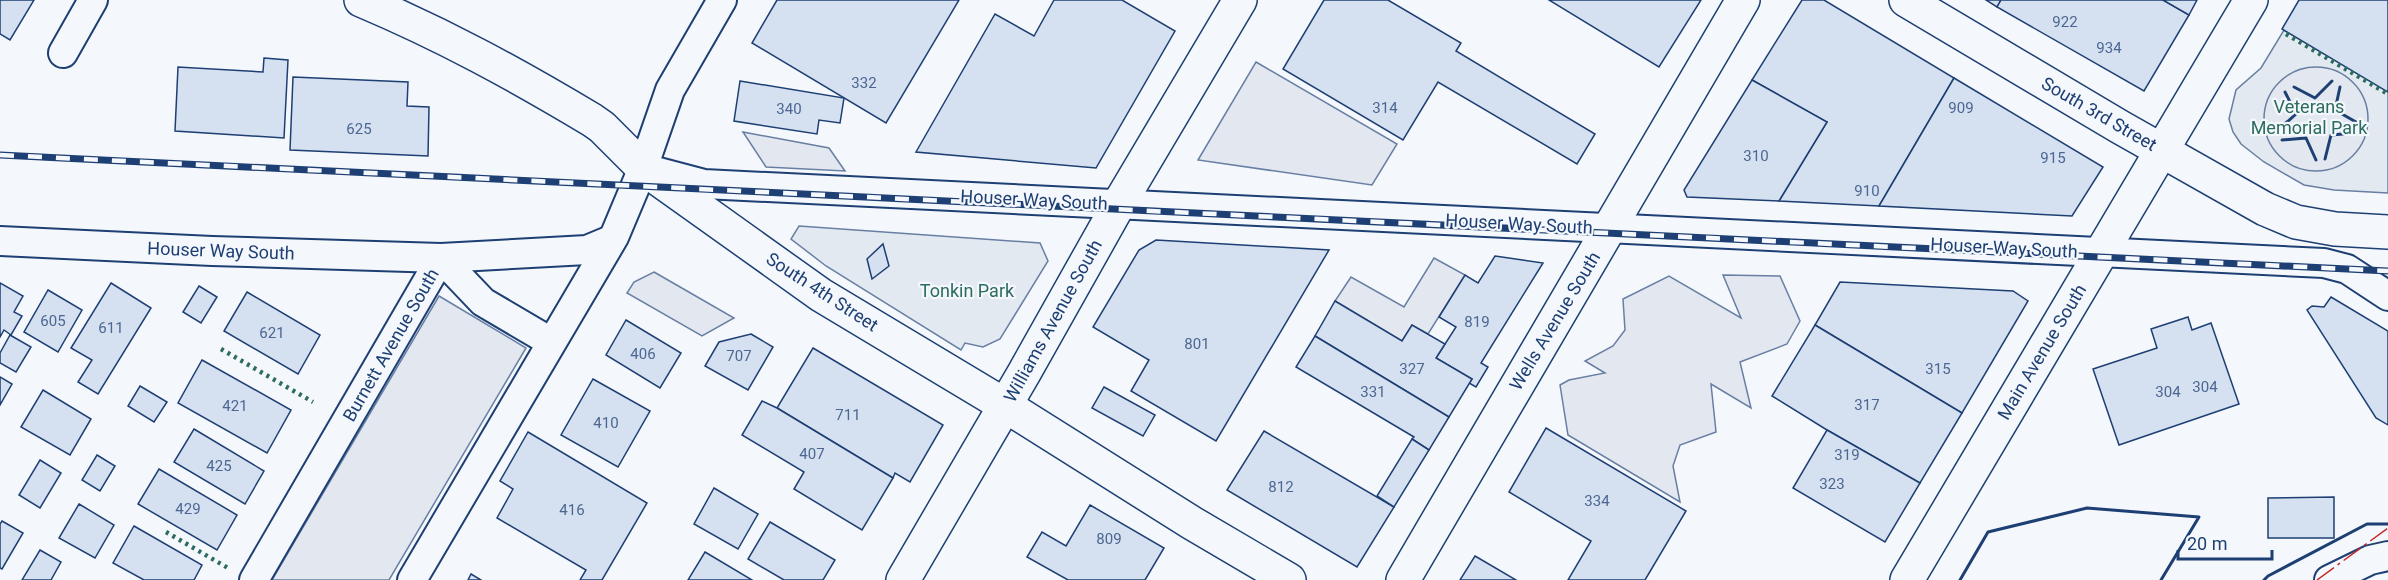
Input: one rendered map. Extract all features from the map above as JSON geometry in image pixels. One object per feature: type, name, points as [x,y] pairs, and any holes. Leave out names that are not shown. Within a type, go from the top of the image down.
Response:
[{"type":"street","points":[[63,53],[93,0]]},
{"type":"street","name":"South 4th Street","points":[[361,0],[436,33],[512,72],[602,127],[643,168],[821,295],[1288,580]]},
{"type":"street","points":[[412,580],[614,237],[643,168],[670,90],[722,0]]},
{"type":"street","name":"Williams Avenue South","points":[[903,580],[1006,406],[1119,204],[1240,0]]},
{"type":"street","name":"Wells Avenue South","points":[[1403,580],[1743,0]]},
{"type":"street","name":"South 3rd Street","points":[[1906,0],[2265,209],[2296,222],[2335,229],[2388,232]]},
{"type":"street","name":"Main Avenue South","points":[[1907,580],[2251,0]]},
{"type":"street","name":"Houser Way South","points":[[643,168],[704,184],[2324,263],[2347,268],[2388,296]]},
{"type":"street","name":"Burnett Avenue South","points":[[254,580],[441,258],[587,250],[611,240]]},
{"type":"street","name":"Houser Way South","points":[[0,241],[212,251],[441,258]]},
{"type":"street","points":[[441,258],[483,302],[551,342]]},
{"type":"street","points":[[2329,580],[2370,560],[2388,556]]},
{"type":"green space","name":"Veterans Memorial Park","points":[[2284,30],[2388,92],[2388,193],[2334,190],[2304,185],[2264,162],[2241,144],[2233,132],[2229,119],[2236,90],[2261,68]]},
{"type":"green space","name":"Tonkin Park","points":[[799,226],[1040,243],[1048,261],[1000,339],[983,347],[965,343],[961,350],[826,266],[791,239]]},
{"type":"shaded area","points":[[1256,62],[1397,144],[1372,185],[1198,160]]},
{"type":"shaded area","points":[[2316,67],[2336,71],[2353,82],[2364,99],[2368,119],[2364,139],[2353,156],[2336,167],[2316,171],[2296,167],[2279,156],[2268,139],[2264,119],[2268,99],[2279,82],[2296,71]]},
{"type":"shaded area","points":[[743,132],[829,148],[845,171],[766,167]]},
{"type":"shaded area","points":[[1434,258],[1465,275],[1428,334],[1412,325],[1402,341],[1335,301],[1351,277],[1404,307]]},
{"type":"shaded area","points":[[654,272],[734,318],[702,336],[627,293],[634,282]]},
{"type":"shaded area","points":[[1723,275],[1780,276],[1800,321],[1787,344],[1740,362],[1751,408],[1711,384],[1716,432],[1680,445],[1673,466],[1680,502],[1568,435],[1560,385],[1569,380],[1605,373],[1585,361],[1613,346],[1625,330],[1623,299],[1669,276],[1741,318]]},
{"type":"shaded area","points":[[439,296],[526,348],[389,580],[272,580]]},
{"type":"building","points":[[0,0],[34,0],[10,40],[0,34]]},
{"type":"building","points":[[777,0],[959,0],[886,123],[752,43]]},
{"type":"building","points":[[1054,0],[1122,0],[1175,31],[1096,168],[916,152],[995,14],[1034,36]]},
{"type":"building","points":[[1324,0],[1388,0],[1461,43],[1456,51],[1595,134],[1577,164],[1438,82],[1403,140],[1283,69]]},
{"type":"building","points":[[1549,0],[1701,0],[1659,67]]},
{"type":"building","points":[[1802,0],[1824,0],[1954,78],[1879,206],[1779,201],[1827,122],[1752,80]]},
{"type":"building","points":[[1986,0],[2001,0],[1997,7]]},
{"type":"building","points":[[2001,0],[2163,0],[2189,15],[2144,91],[1997,7]]},
{"type":"building","points":[[2163,0],[2197,0],[2189,15]]},
{"type":"building","points":[[2299,0],[2388,0],[2388,92],[2282,29]]},
{"type":"building","points":[[264,58],[288,60],[284,138],[175,131],[178,67],[263,72]]},
{"type":"building","points":[[293,77],[408,82],[407,106],[429,107],[428,156],[290,150]]},
{"type":"building","points":[[1954,78],[2103,167],[2072,216],[1879,206]]},
{"type":"building","points":[[1752,80],[1827,122],[1779,201],[1687,197],[1684,190]]},
{"type":"building","points":[[740,81],[844,98],[840,123],[819,120],[817,134],[734,121]]},
{"type":"building","points":[[1156,240],[1329,250],[1216,441],[1131,391],[1149,360],[1093,327],[1139,250]]},
{"type":"building","points":[[883,244],[889,266],[872,279],[867,259]]},
{"type":"building","points":[[1495,256],[1543,263],[1481,363],[1488,367],[1476,387],[1469,383],[1472,379],[1436,358],[1456,327],[1439,317],[1465,275],[1478,283]]},
{"type":"building","points":[[1840,282],[2013,291],[2028,301],[1962,413],[1815,325]]},
{"type":"building","points":[[0,283],[23,296],[14,312],[22,316],[11,335],[4,330],[0,337]]},
{"type":"building","points":[[111,283],[151,308],[98,394],[78,382],[92,360],[71,348]]},
{"type":"building","points":[[199,286],[217,297],[201,323],[183,312]]},
{"type":"building","points":[[48,290],[82,310],[58,352],[24,332]]},
{"type":"building","points":[[247,292],[320,335],[298,374],[224,331]]},
{"type":"building","points":[[2331,297],[2388,331],[2388,425],[2376,418],[2307,310],[2312,306],[2324,307]]},
{"type":"building","points":[[1335,301],[1402,341],[1412,325],[1445,344],[1436,358],[1472,379],[1449,417],[1315,336]]},
{"type":"building","points":[[2188,317],[2192,330],[2211,323],[2239,404],[2119,445],[2093,369],[2157,348],[2151,329]]},
{"type":"building","points":[[626,320],[681,353],[660,388],[606,355]]},
{"type":"building","points":[[1815,325],[1962,413],[1920,483],[1772,396]]},
{"type":"building","points":[[751,334],[773,347],[748,390],[705,366],[719,342]]},
{"type":"building","points":[[10,335],[31,347],[16,372],[0,363],[0,353]]},
{"type":"building","points":[[1315,336],[1449,417],[1429,450],[1412,439],[1414,437],[1296,367]]},
{"type":"building","points":[[813,348],[943,425],[910,482],[895,473],[893,478],[777,408]]},
{"type":"building","points":[[202,360],[291,410],[267,453],[178,403]]},
{"type":"building","points":[[0,377],[12,384],[0,405]]},
{"type":"building","points":[[593,379],[650,411],[618,467],[561,435]]},
{"type":"building","points":[[140,386],[167,402],[154,422],[128,406]]},
{"type":"building","points":[[1104,387],[1155,415],[1143,436],[1092,408]]},
{"type":"building","points":[[43,390],[91,419],[70,455],[21,427]]},
{"type":"building","points":[[762,401],[893,478],[862,530],[794,489],[804,472],[742,435]]},
{"type":"building","points":[[1546,428],[1686,511],[1645,580],[1568,580],[1591,541],[1509,492]]},
{"type":"building","points":[[194,429],[264,471],[245,504],[174,462]]},
{"type":"building","points":[[1827,430],[1920,483],[1885,542],[1793,488]]},
{"type":"building","points":[[1264,431],[1394,507],[1357,567],[1227,490]]},
{"type":"building","points":[[528,432],[647,503],[602,580],[580,580],[586,570],[497,518],[513,489],[500,481]]},
{"type":"building","points":[[1412,439],[1429,450],[1394,507],[1377,496]]},
{"type":"building","points":[[97,455],[115,466],[100,491],[82,480]]},
{"type":"building","points":[[40,460],[61,473],[40,508],[19,495]]},
{"type":"building","points":[[159,469],[237,515],[217,550],[138,504]]},
{"type":"building","points":[[714,488],[758,514],[738,549],[694,524]]},
{"type":"building","points":[[2334,497],[2334,538],[2268,538],[2268,498]]},
{"type":"building","points":[[79,504],[114,525],[95,558],[59,538]]},
{"type":"building","points":[[1090,505],[1164,548],[1145,580],[1068,580],[1027,557],[1042,532],[1066,546]]},
{"type":"building","points":[[2,521],[23,533],[2,569],[0,568],[0,524]]},
{"type":"building","points":[[770,522],[835,560],[823,580],[784,580],[748,559]]},
{"type":"building","points":[[134,526],[202,565],[194,580],[144,580],[113,563]]},
{"type":"building","points":[[40,550],[61,562],[51,580],[22,580]]},
{"type":"building","points":[[705,552],[752,580],[688,580]]},
{"type":"building","points":[[1475,556],[1516,580],[1460,580]]},
{"type":"building","points":[[471,574],[481,580],[468,580]]},
{"type":"railway","points":[[0,155],[2388,271]]},
{"type":"hedge","points":[[2286,34],[2388,94]]},
{"type":"hedge","points":[[221,349],[313,402]]},
{"type":"hedge","points":[[166,532],[228,568]]},
{"type":"wall","points":[[2294,87],[2315,98],[2332,81]]},
{"type":"wall","points":[[2340,87],[2335,110],[2356,122]]},
{"type":"wall","points":[[2278,130],[2296,114],[2285,92]]},
{"type":"wall","points":[[2325,159],[2331,135],[2355,133]]},
{"type":"wall","points":[[2282,140],[2306,138],[2316,160]]},
{"type":"wall","points":[[1960,580],[1988,532],[2087,508],[2199,517],[2161,580]]},
{"type":"wall","points":[[2264,580],[2367,524],[2388,524]]},
{"type":"power","points":[[2317,580],[2388,528]]}]
